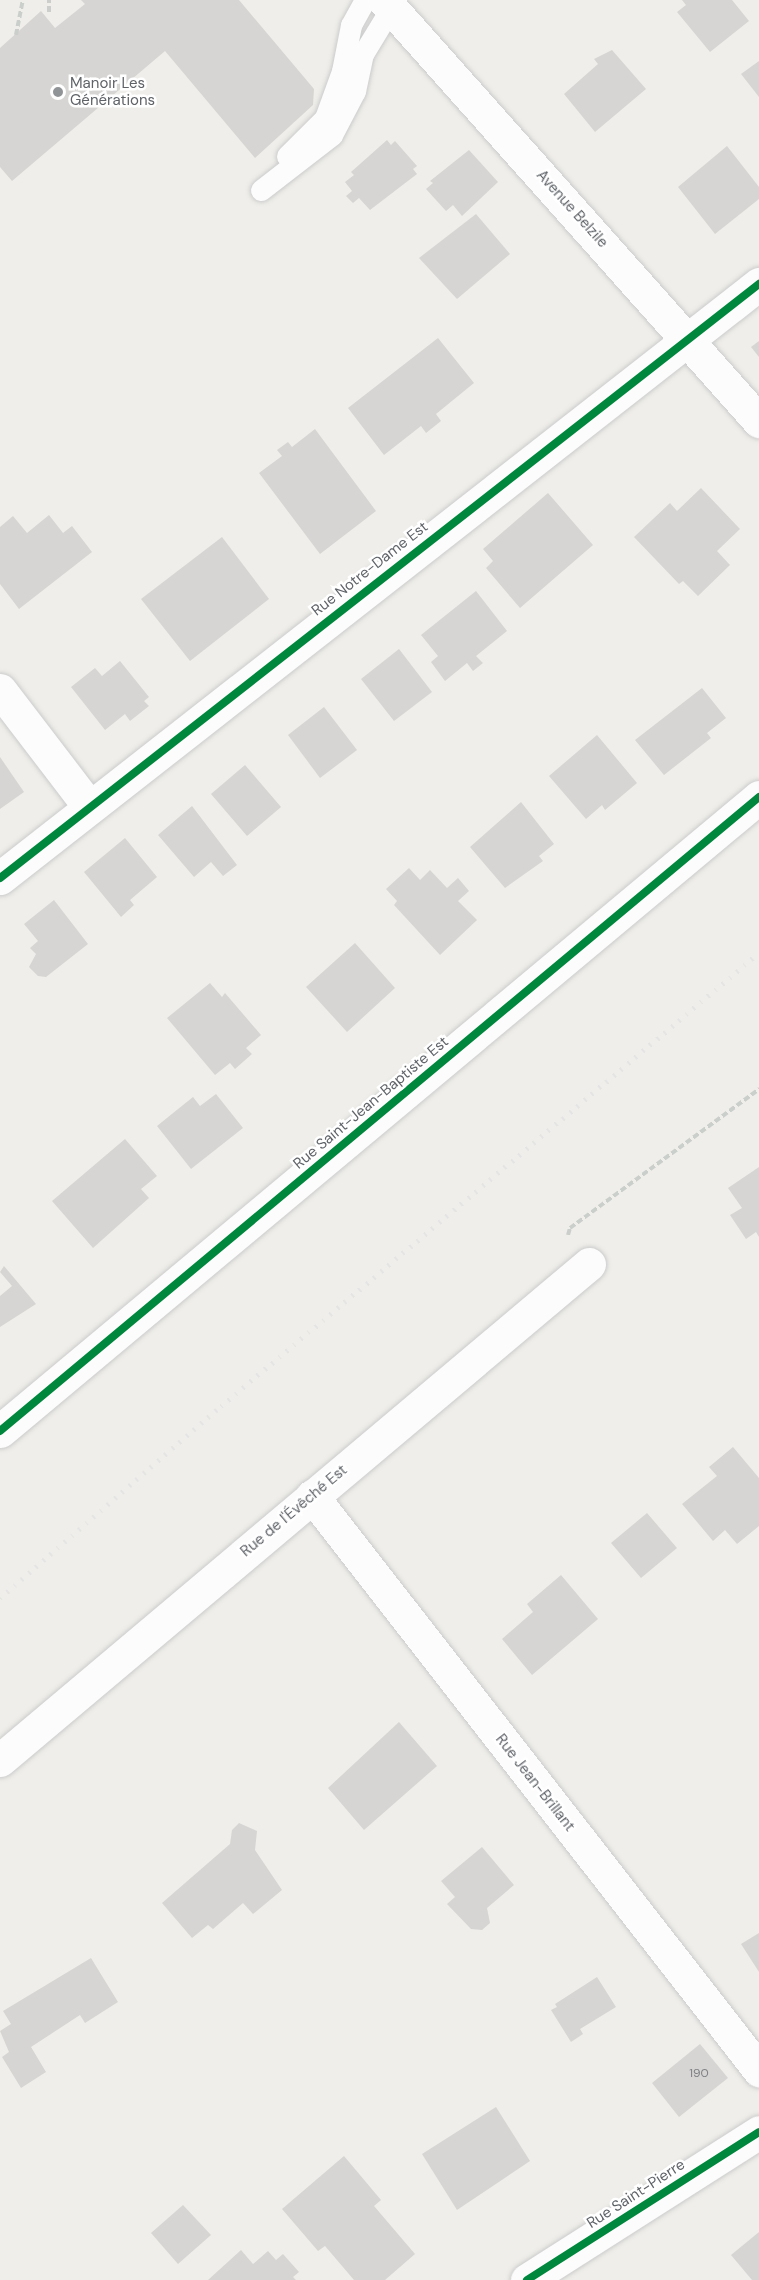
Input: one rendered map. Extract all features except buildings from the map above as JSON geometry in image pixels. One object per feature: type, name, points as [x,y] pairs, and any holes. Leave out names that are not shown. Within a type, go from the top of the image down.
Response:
[{"type":"street","name":"Avenue Belzile","points":[[380,3],[689,339],[759,421]]},
{"type":"street","name":"Rue Notre-Dame Est","points":[[0,878],[88,805],[759,284]]},
{"type":"street","points":[[0,690],[88,805]]},
{"type":"street","name":"Rue Saint-Jean-Baptiste Est","points":[[0,1431],[759,797]]},
{"type":"street","name":"Rue de l'Évêché Est","points":[[0,1760],[589,1264]]},
{"type":"street","name":"Rue Jean-Brillant","points":[[312,1496],[759,2070]]},
{"type":"street","name":"Rue Saint-Pierre","points":[[527,2280],[759,2132]]},
{"type":"lane","points":[[380,3],[363,54],[355,92],[332,135],[261,190],[281,162],[326,118],[342,71],[351,25],[380,3]]},
{"type":"path","points":[[16,35],[22,0]]},
{"type":"path","points":[[49,0],[49,12]]},
{"type":"path","points":[[568,1238],[570,1228],[759,1089]]},
{"type":"railway","points":[[0,1598],[221,1406],[759,953]]},
{"type":"cycle path","points":[[0,878],[759,284]]},
{"type":"cycle path","points":[[0,1431],[759,797]]},
{"type":"cycle path","points":[[527,2280],[759,2132]]},
{"type":"place","name":"Manoir Les Générations","points":[[58,92]]}]
